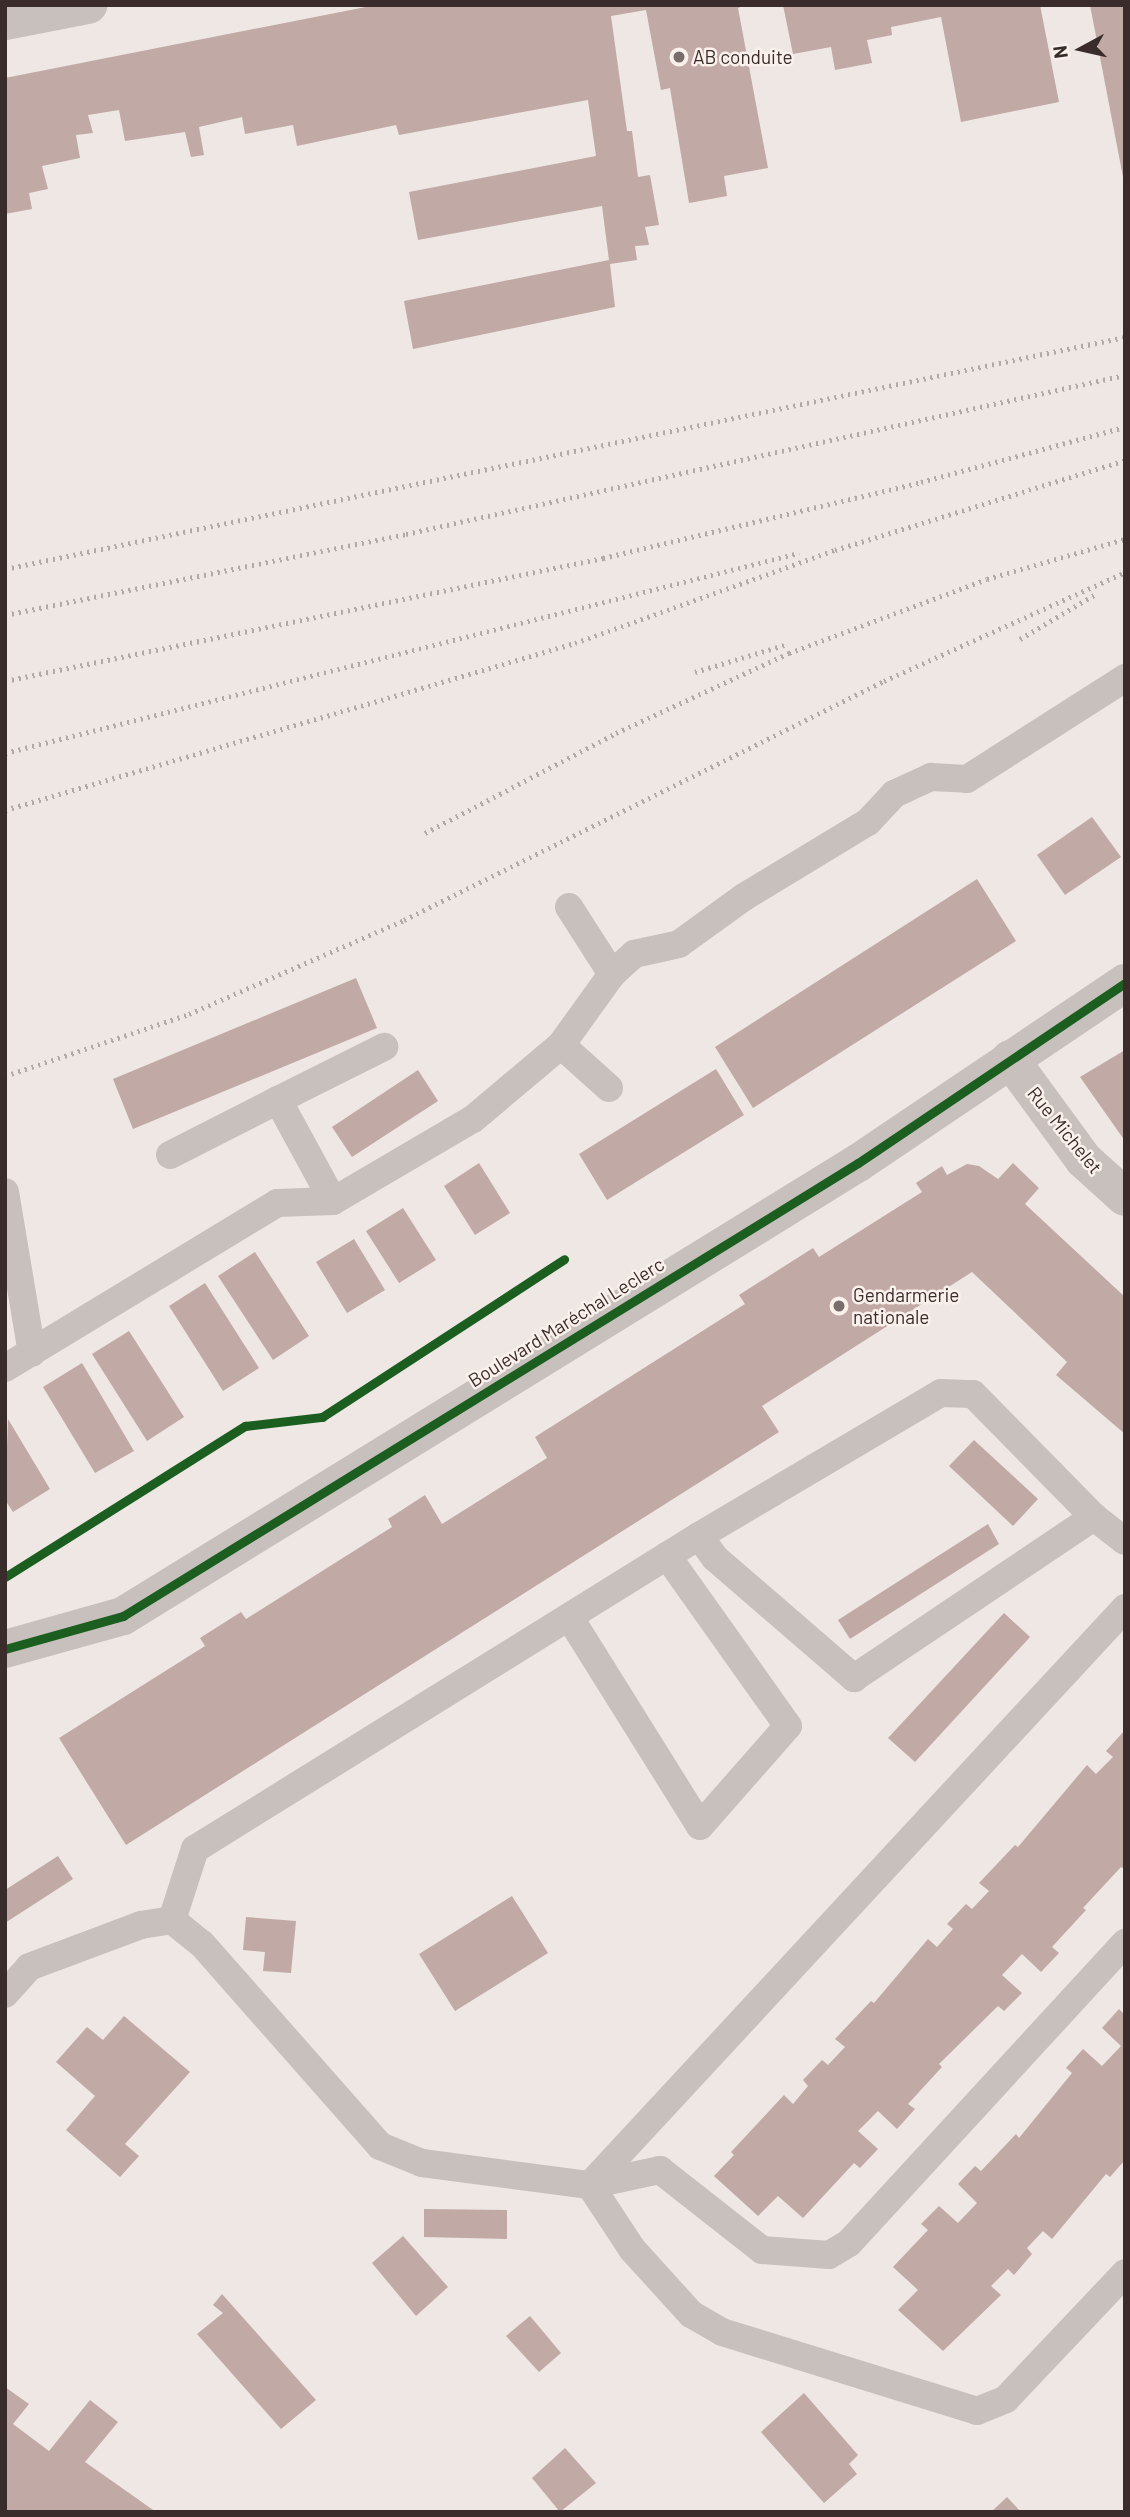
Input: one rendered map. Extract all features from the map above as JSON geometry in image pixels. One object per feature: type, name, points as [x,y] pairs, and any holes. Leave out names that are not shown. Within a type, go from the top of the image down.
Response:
[{"type":"street","points":[[5,21],[88,5]]},
{"type":"street","name":"Boulevard Maréchal Leclerc","points":[[5,1649],[123,1616],[858,1163],[1125,983]]},
{"type":"street","name":"Rue Michelet","points":[[1010,1059],[1084,1160],[1125,1197]]},
{"type":"lane","points":[[5,1367],[32,1353],[120,1295],[277,1203],[332,1200],[473,1119],[561,1045],[612,974],[635,954],[679,944],[744,897],[868,822],[894,794],[931,777],[967,779],[1125,678]]},
{"type":"lane","points":[[569,907],[612,974]]},
{"type":"lane","points":[[561,1045],[609,1088]]},
{"type":"lane","points":[[170,1155],[384,1047]]},
{"type":"lane","points":[[278,1100],[332,1200]]},
{"type":"lane","points":[[5,1192],[32,1353]]},
{"type":"lane","points":[[172,1920],[195,1849],[699,1536],[941,1393],[973,1394],[1094,1517],[1125,1541]]},
{"type":"lane","points":[[699,1536],[715,1558],[854,1678],[1094,1517]]},
{"type":"lane","points":[[570,1618],[700,1826],[788,1726],[667,1556]]},
{"type":"lane","points":[[590,2185],[1125,1608]]},
{"type":"lane","points":[[5,1994],[29,1967],[141,1925],[172,1920],[201,1944],[380,2146],[422,2164],[590,2185],[660,2169],[762,2250],[829,2255],[849,2242],[1125,1943]]},
{"type":"lane","points":[[590,2185],[632,2249],[691,2314],[722,2332],[977,2411],[1006,2399],[1125,2273]]},
{"type":"building","points":[[376,5],[745,5],[738,8],[768,168],[724,176],[727,196],[689,203],[670,88],[661,90],[646,10],[611,16],[627,131],[632,131],[638,177],[650,175],[659,225],[645,227],[649,245],[635,246],[637,260],[610,264],[615,307],[413,349],[404,301],[609,260],[602,206],[418,240],[409,192],[596,156],[588,100],[399,135],[396,125],[297,146],[293,125],[245,134],[242,117],[199,127],[204,155],[191,157],[185,132],[125,141],[119,110],[88,115],[93,133],[76,135],[80,158],[42,166],[48,189],[29,193],[32,209],[5,214],[5,78]]},
{"type":"building","points":[[783,5],[1040,5],[1059,102],[961,122],[941,17],[891,27],[892,35],[867,40],[872,63],[835,70],[831,47],[793,54]]},
{"type":"building","points":[[1090,5],[1125,5],[1123,177]]},
{"type":"building","points":[[1092,817],[1121,857],[1065,895],[1037,855]]},
{"type":"building","points":[[977,879],[1016,941],[753,1108],[715,1047]]},
{"type":"building","points":[[356,978],[377,1028],[133,1129],[113,1079]]},
{"type":"building","points":[[1125,1050],[1125,1141],[1080,1077]]},
{"type":"building","points":[[716,1069],[744,1115],[607,1200],[579,1154]]},
{"type":"building","points":[[418,1070],[438,1101],[352,1157],[332,1127]]},
{"type":"building","points":[[479,1163],[510,1213],[475,1235],[444,1186]]},
{"type":"building","points":[[1013,1163],[1039,1188],[1025,1204],[1125,1297],[1125,1434],[1056,1375],[1067,1362],[972,1272],[762,1406],[779,1432],[126,1845],[59,1738],[205,1646],[200,1638],[241,1612],[246,1619],[392,1527],[388,1519],[425,1495],[442,1524],[547,1458],[535,1437],[745,1304],[739,1295],[813,1248],[819,1257],[922,1192],[916,1183],[942,1166],[947,1175],[967,1164],[979,1166],[998,1179]]},
{"type":"building","points":[[403,1208],[436,1260],[399,1283],[366,1231]]},
{"type":"building","points":[[354,1239],[385,1290],[347,1313],[316,1262]]},
{"type":"building","points":[[255,1252],[309,1336],[273,1360],[218,1276]]},
{"type":"building","points":[[205,1283],[259,1368],[223,1391],[169,1306]]},
{"type":"building","points":[[129,1331],[184,1417],[147,1441],[92,1354]]},
{"type":"building","points":[[82,1363],[134,1451],[95,1473],[43,1387]]},
{"type":"building","points":[[8,1419],[50,1489],[13,1512],[5,1500]]},
{"type":"building","points":[[974,1440],[1038,1499],[1013,1526],[949,1466]]},
{"type":"building","points":[[988,1524],[999,1544],[850,1639],[838,1620]]},
{"type":"building","points":[[1004,1613],[1030,1637],[915,1762],[888,1738]]},
{"type":"building","points":[[1125,1730],[1125,1869],[1121,1867],[1083,1908],[1086,1910],[1052,1947],[1059,1953],[1041,1972],[1022,1954],[1002,1975],[1022,1993],[1004,2011],[998,2006],[939,2064],[942,2067],[908,2104],[915,2109],[897,2129],[878,2111],[858,2131],[878,2149],[860,2168],[854,2163],[803,2218],[778,2196],[758,2216],[714,2176],[734,2155],[731,2152],[784,2095],[793,2104],[808,2086],[803,2080],[822,2060],[828,2065],[845,2047],[835,2039],[871,2001],[874,2003],[928,1939],[937,1947],[953,1929],[947,1924],[966,1904],[972,1909],[989,1891],[979,1883],[1015,1845],[1018,1847],[1087,1765],[1096,1774],[1113,1757],[1106,1751]]},
{"type":"building","points":[[58,1856],[73,1879],[5,1923],[5,1890]]},
{"type":"building","points":[[512,1896],[548,1953],[455,2011],[419,1954]]},
{"type":"building","points":[[246,1917],[296,1921],[291,1973],[263,1971],[265,1952],[243,1950]]},
{"type":"building","points":[[1119,2009],[1125,2015],[1125,2160],[1110,2177],[1106,2174],[1052,2239],[1043,2231],[1027,2248],[1032,2254],[1014,2275],[1008,2269],[991,2286],[1001,2295],[943,2351],[898,2310],[918,2290],[893,2267],[928,2230],[921,2224],[939,2206],[958,2223],[977,2203],[958,2184],[975,2166],[981,2171],[1016,2134],[1019,2138],[1072,2073],[1066,2068],[1083,2049],[1102,2066],[1121,2046],[1102,2028]]},
{"type":"building","points":[[124,2016],[190,2072],[125,2144],[139,2156],[120,2177],[66,2130],[95,2096],[56,2062],[87,2027],[103,2040]]},
{"type":"building","points":[[424,2209],[507,2210],[507,2239],[424,2237]]},
{"type":"building","points":[[403,2236],[448,2287],[416,2316],[372,2263]]},
{"type":"building","points":[[222,2294],[316,2400],[281,2429],[197,2334],[223,2313],[213,2305]]},
{"type":"building","points":[[530,2316],[561,2353],[539,2372],[506,2336]]},
{"type":"building","points":[[5,2387],[29,2404],[13,2424],[49,2451],[90,2400],[118,2422],[85,2462],[156,2512],[5,2511]]},
{"type":"building","points":[[804,2393],[858,2455],[849,2464],[857,2474],[824,2503],[761,2432]]},
{"type":"building","points":[[565,2448],[596,2483],[560,2512],[532,2478]]},
{"type":"building","points":[[1007,2497],[1021,2512],[991,2512]]},
{"type":"railway","points":[[5,569],[1125,337]]},
{"type":"railway","points":[[5,615],[406,534],[1125,375]]},
{"type":"railway","points":[[5,681],[603,558],[921,482],[1125,427]]},
{"type":"railway","points":[[5,810],[575,643],[835,550],[1125,460]]},
{"type":"railway","points":[[425,833],[616,733],[789,653],[987,579],[1125,539]]},
{"type":"railway","points":[[5,753],[799,553]]},
{"type":"railway","points":[[5,1076],[189,1014],[404,920],[884,681],[1125,572]]},
{"type":"railway","points":[[1020,639],[1094,595]]},
{"type":"railway","points":[[695,672],[788,644]]},
{"type":"cycle path","points":[[5,1649],[123,1616],[858,1163],[1125,983]]},
{"type":"cycle path","points":[[5,1577],[245,1426],[322,1417],[564,1259]]},
{"type":"place","name":"AB conduite","points":[[679,57]]},
{"type":"place","name":"Gendarmerie nationale","points":[[839,1306]]}]
